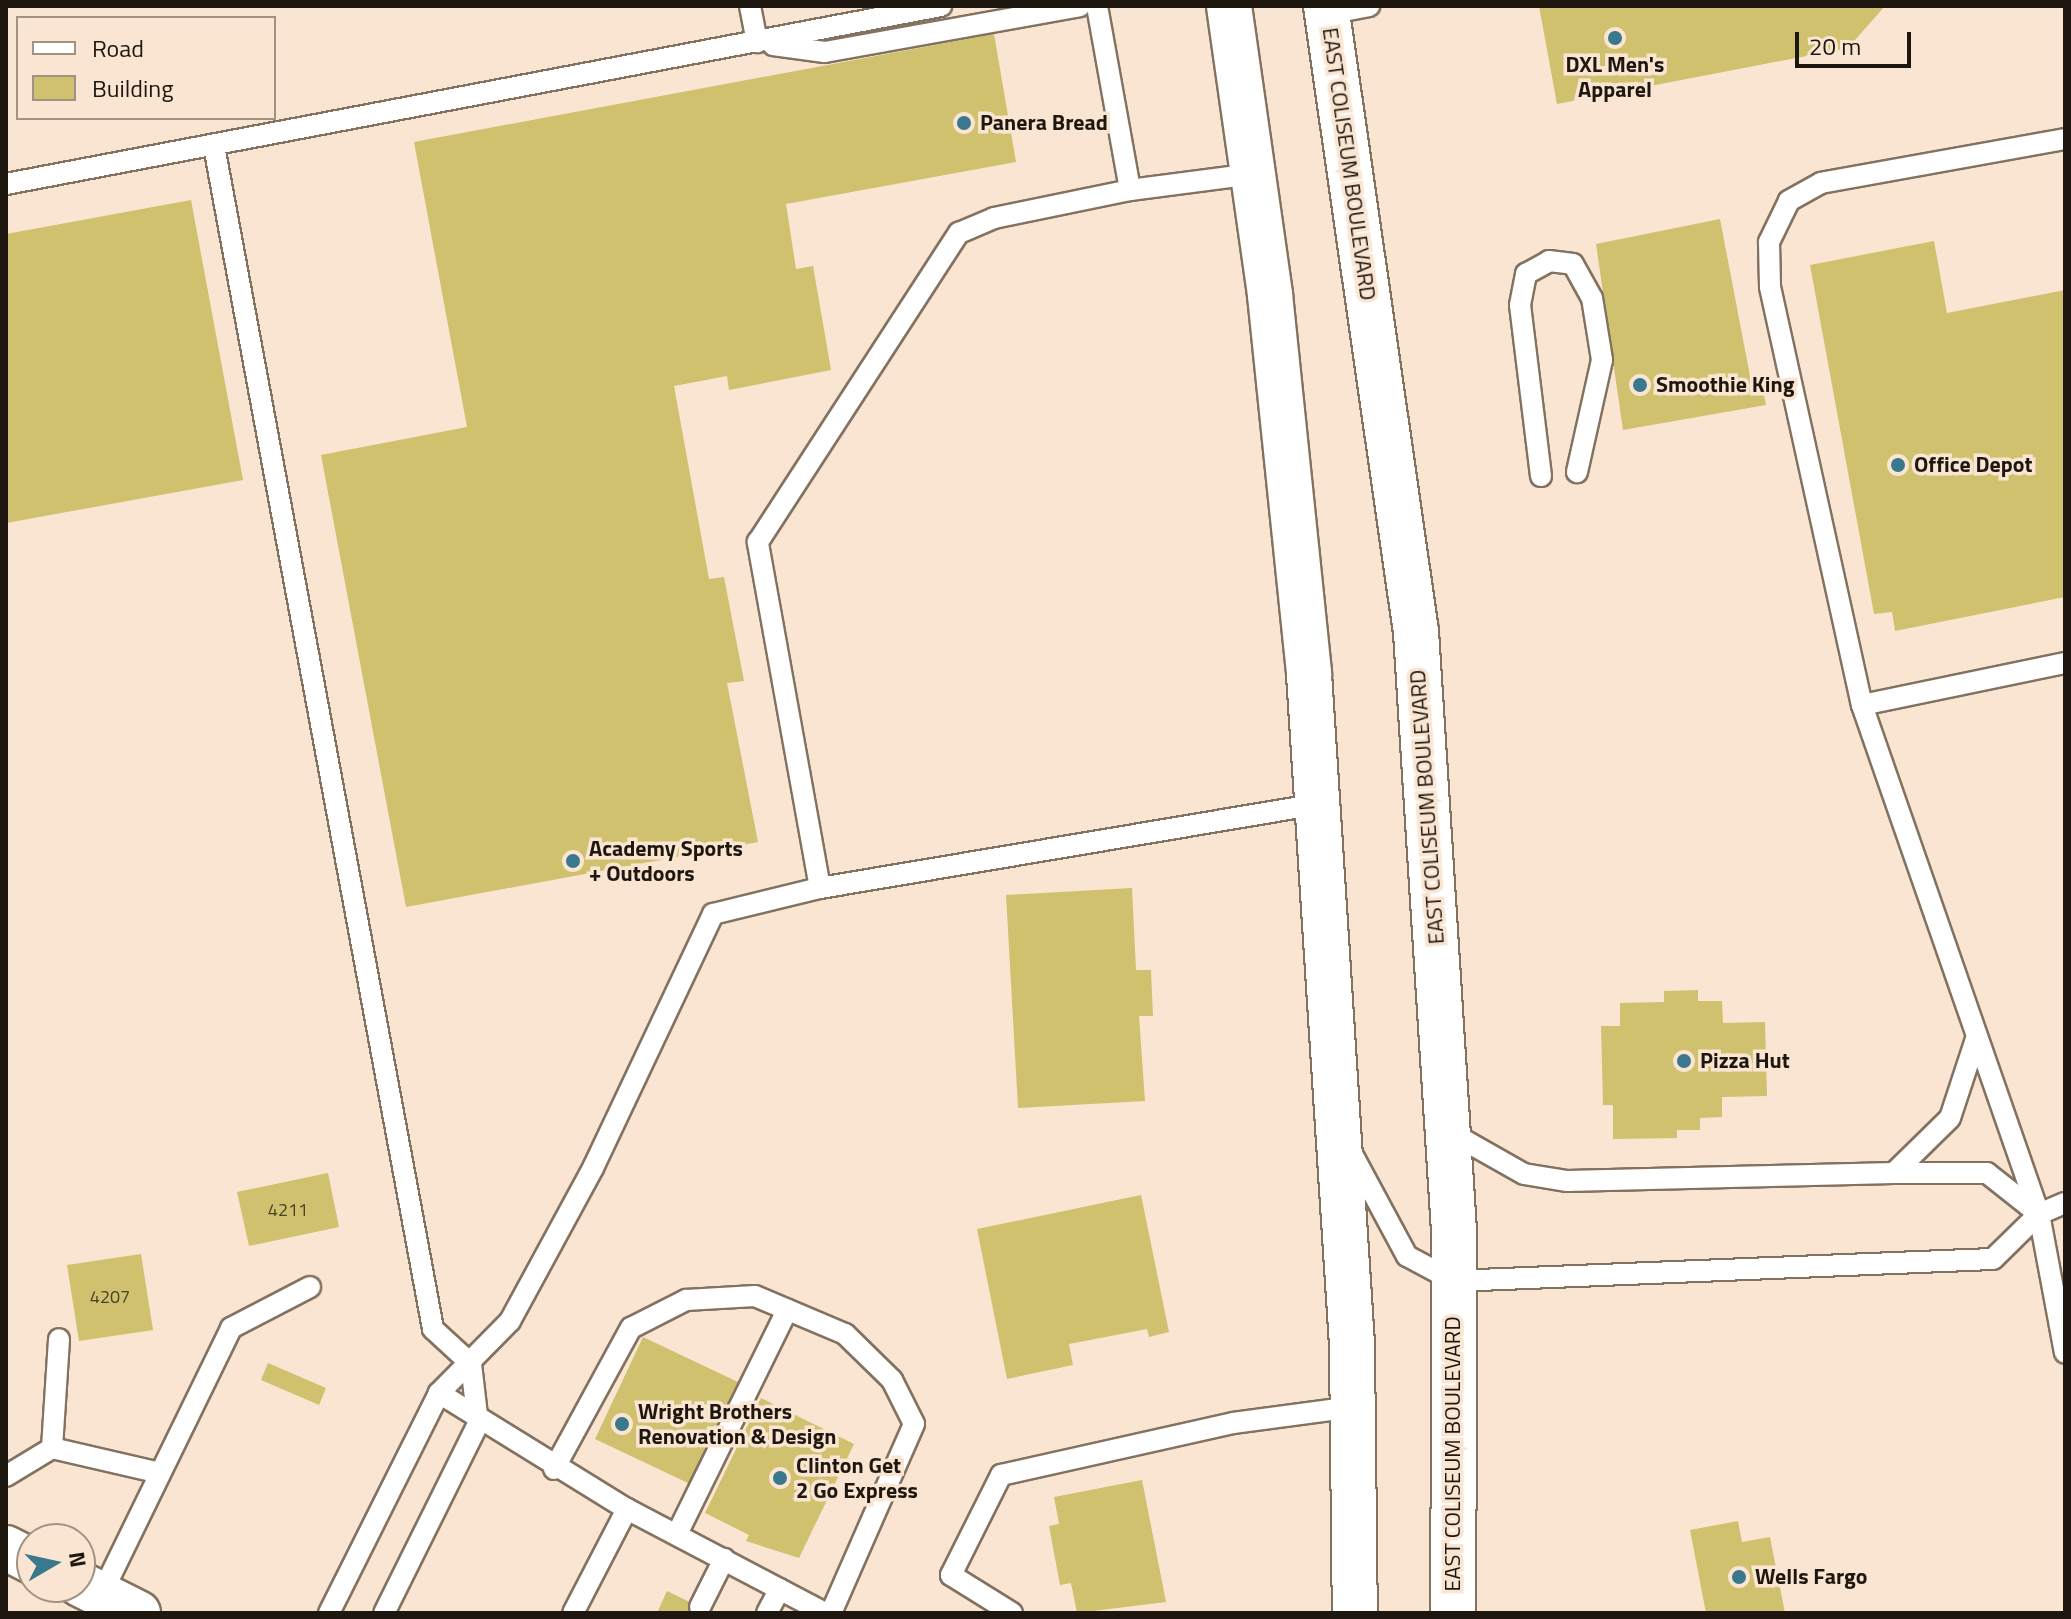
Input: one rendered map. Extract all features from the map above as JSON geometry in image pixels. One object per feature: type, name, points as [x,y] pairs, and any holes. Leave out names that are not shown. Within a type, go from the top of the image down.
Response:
[{"type":"main road","points":[[1229,6],[1253,174],[1318,804],[1353,1407],[1355,1613]]},
{"type":"main road","name":"EAST COLISEUM BOULEVARD","points":[[1340,9],[1416,632],[1448,1131],[1454,1281],[1453,1613]]},
{"type":"lane","points":[[750,6],[757,42]]},
{"type":"lane","points":[[6,184],[941,6]]},
{"type":"lane","points":[[757,42],[825,52],[1080,6]]},
{"type":"lane","points":[[1097,6],[1130,190]]},
{"type":"lane","points":[[2065,139],[1821,183],[1789,201],[1769,242],[1770,287],[1862,705],[2039,1214],[2065,1353]]},
{"type":"lane","points":[[214,146],[433,1329],[471,1364],[478,1424],[384,1613]]},
{"type":"lane","points":[[820,888],[758,542],[959,233],[994,218],[1130,190],[1253,174]]},
{"type":"lane","points":[[1541,476],[1520,305],[1526,274],[1549,261],[1573,264],[1592,298],[1602,360],[1577,472]]},
{"type":"lane","points":[[1862,705],[2065,663]]},
{"type":"lane","points":[[329,1613],[439,1393],[471,1364],[510,1321],[593,1168],[713,914],[820,888],[1318,804]]},
{"type":"lane","points":[[1894,1173],[1950,1118],[1977,1036]]},
{"type":"lane","points":[[1339,1131],[1407,1256],[1454,1281],[1993,1259],[2039,1214],[2065,1203]]},
{"type":"lane","points":[[1448,1131],[1524,1174],[1567,1181],[1987,1173],[2039,1214]]},
{"type":"lane","points":[[106,1597],[160,1473],[231,1328],[310,1287]]},
{"type":"lane","points":[[554,1469],[631,1328],[686,1300],[755,1296],[845,1334],[892,1380],[914,1424],[831,1613]]},
{"type":"lane","points":[[677,1534],[787,1310]]},
{"type":"lane","points":[[52,1448],[59,1339]]},
{"type":"lane","points":[[439,1393],[478,1424],[554,1469],[825,1613]]},
{"type":"lane","points":[[1012,1613],[951,1575],[1001,1475],[1233,1423],[1353,1407]]},
{"type":"lane","points":[[6,1476],[52,1448],[160,1473]]},
{"type":"lane","points":[[573,1613],[627,1509]]},
{"type":"lane","points":[[700,1607],[724,1559]]},
{"type":"lane","points":[[767,1613],[780,1589]]},
{"type":"building","points":[[1539,6],[1885,6],[1848,48],[1557,104]]},
{"type":"building","points":[[994,34],[1016,162],[786,204],[796,269],[813,266],[831,370],[729,390],[727,376],[674,386],[709,579],[724,577],[744,681],[727,683],[758,842],[406,907],[321,455],[467,427],[414,142]]},
{"type":"building","points":[[191,200],[243,480],[6,523],[6,234]]},
{"type":"building","points":[[1720,219],[1750,376],[1760,375],[1766,405],[1623,430],[1596,244]]},
{"type":"building","points":[[1934,241],[1947,313],[2065,290],[2065,597],[1895,631],[1892,612],[1874,614],[1810,265]]},
{"type":"building","points":[[1132,888],[1136,970],[1151,970],[1153,1016],[1139,1016],[1145,1101],[1018,1108],[1006,895]]},
{"type":"building","name":"Pizza Hut","points":[[1698,990],[1698,1001],[1722,1001],[1723,1023],[1765,1022],[1767,1096],[1722,1097],[1722,1117],[1700,1118],[1700,1130],[1677,1130],[1677,1138],[1613,1139],[1613,1105],[1603,1105],[1601,1026],[1620,1026],[1620,1003],[1664,1002],[1664,991]]},
{"type":"building","points":[[328,1173],[339,1227],[249,1246],[237,1192]]},
{"type":"building","points":[[1141,1195],[1169,1332],[1149,1337],[1147,1329],[1069,1344],[1073,1365],[1007,1379],[977,1229]]},
{"type":"building","points":[[141,1254],[153,1330],[79,1341],[67,1265]]},
{"type":"building","points":[[643,1337],[738,1382],[690,1484],[595,1439]]},
{"type":"building","points":[[268,1363],[326,1388],[319,1405],[261,1380]]},
{"type":"building","name":"Clinton Get 2 Go Express","points":[[761,1398],[854,1444],[799,1558],[746,1541],[749,1535],[705,1513]]},
{"type":"building","points":[[1142,1480],[1166,1602],[1077,1613],[1071,1583],[1060,1585],[1049,1526],[1059,1524],[1054,1497]]},
{"type":"building","name":"Wells Fargo","points":[[1738,1521],[1742,1542],[1770,1537],[1785,1613],[1706,1613],[1690,1530]]},
{"type":"building","points":[[667,1591],[700,1607],[712,1613],[657,1613]]},
{"type":"place","name":"DXL Men's Apparel","points":[[1615,38]]},
{"type":"place","name":"Panera Bread","points":[[964,123]]},
{"type":"place","name":"Smoothie King","points":[[1640,385]]},
{"type":"place","name":"Office Depot","points":[[1898,465]]},
{"type":"place","name":"Academy Sports + Outdoors","points":[[573,861]]},
{"type":"place","name":"Pizza Hut","points":[[1684,1061]]},
{"type":"place","name":"Wright Brothers Renovation & Design","points":[[622,1424]]},
{"type":"place","name":"Clinton Get 2 Go Express","points":[[780,1478]]},
{"type":"place","name":"Wells Fargo","points":[[1739,1577]]}]
